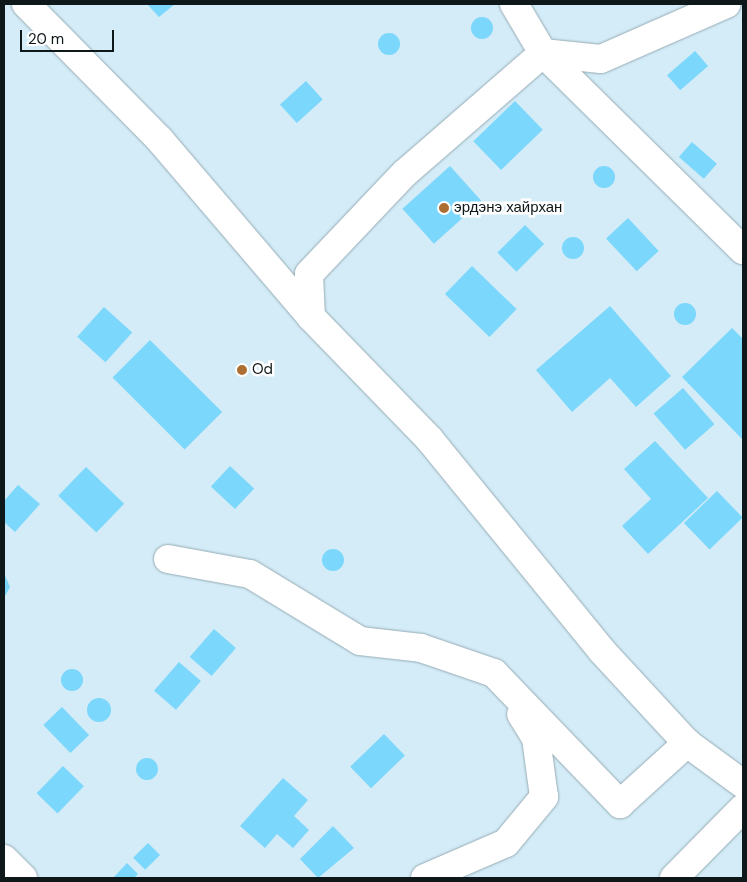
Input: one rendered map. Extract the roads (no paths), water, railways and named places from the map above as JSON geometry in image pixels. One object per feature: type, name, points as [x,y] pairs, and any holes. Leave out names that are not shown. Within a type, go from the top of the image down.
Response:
[{"type":"street","points":[[26,4],[160,140],[310,317],[430,440],[602,651],[687,743],[743,784]]},
{"type":"street","points":[[514,4],[543,53],[743,250]]},
{"type":"street","points":[[310,317],[309,274],[405,173],[543,53],[601,59],[726,4]]},
{"type":"street","points":[[168,558],[250,574],[360,641],[421,648],[494,673],[620,804],[687,743]]},
{"type":"street","points":[[425,878],[506,843],[544,797],[536,738],[494,673]]},
{"type":"street","points":[[674,878],[743,808]]},
{"type":"street","points":[[4,859],[23,878]]},
{"type":"place","name":"эрдэнэ хайрхан","points":[[444,208]]},
{"type":"place","name":"Od","points":[[242,370]]}]
